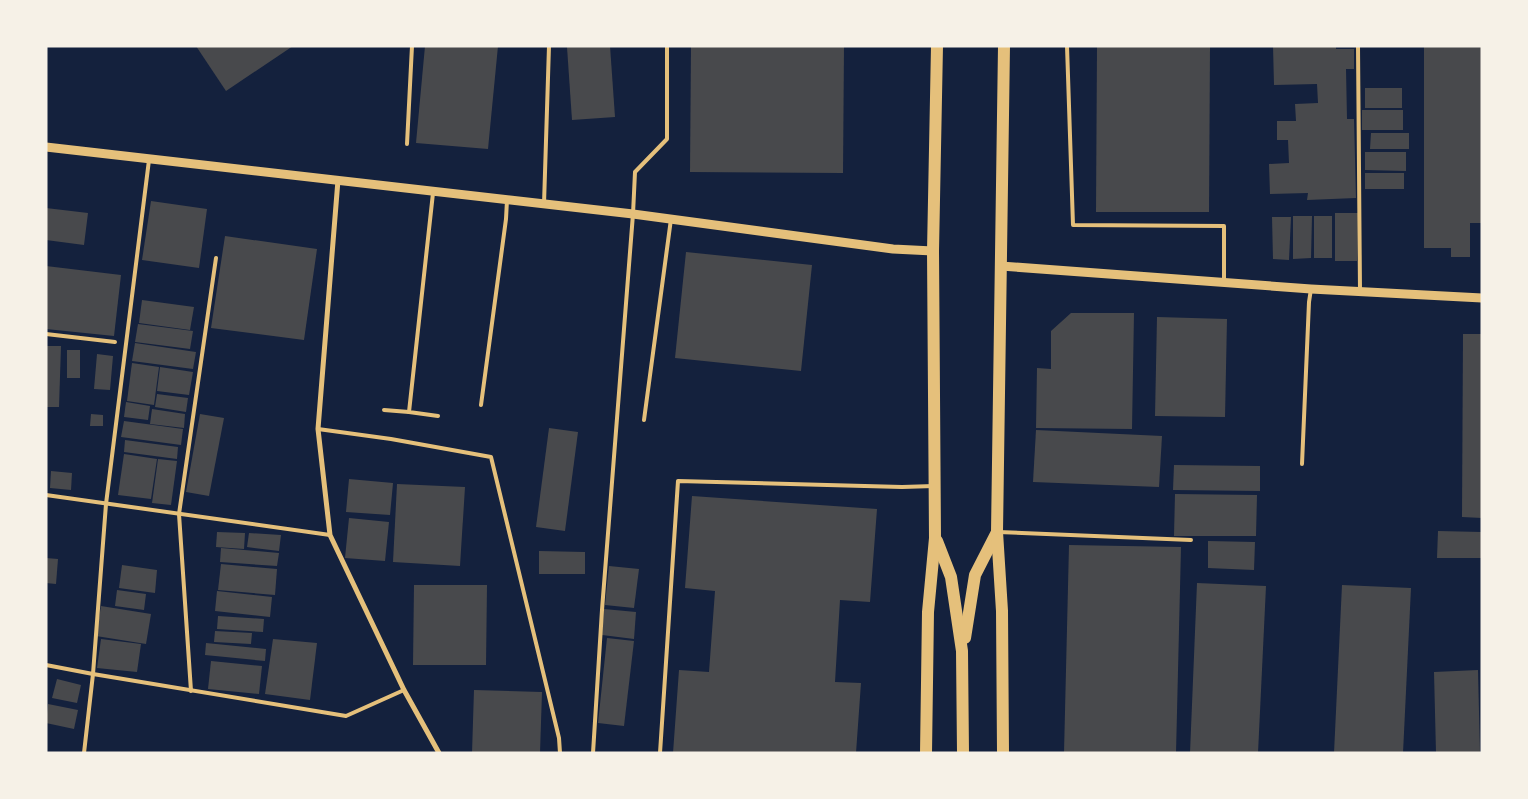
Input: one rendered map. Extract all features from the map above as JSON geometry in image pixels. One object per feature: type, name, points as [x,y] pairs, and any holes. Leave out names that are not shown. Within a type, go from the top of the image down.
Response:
[{"type":"main road","points":[[926,753],[928,612],[935,538],[933,251],[937,46]]},
{"type":"main road","points":[[1003,753],[1002,611],[997,532],[1004,46]]},
{"type":"main road","points":[[962,651],[976,576],[997,532]]},
{"type":"main road","points":[[935,538],[952,577],[962,651],[963,753]]},
{"type":"street","points":[[46,147],[633,214],[893,249],[933,251]]},
{"type":"street","points":[[338,180],[318,429],[330,535],[404,690],[439,753]]},
{"type":"street","points":[[1001,266],[1311,289],[1482,298]]},
{"type":"lane","points":[[406,144],[412,46]]},
{"type":"lane","points":[[544,204],[549,46]]},
{"type":"lane","points":[[593,753],[635,172],[667,139],[667,46]]},
{"type":"lane","points":[[1067,46],[1073,225],[1224,226],[1224,282]]},
{"type":"lane","points":[[1358,46],[1360,291]]},
{"type":"lane","points":[[84,753],[93,674],[106,504],[149,158]]},
{"type":"lane","points":[[409,412],[433,190]]},
{"type":"lane","points":[[481,405],[507,200]]},
{"type":"lane","points":[[644,420],[671,219]]},
{"type":"lane","points":[[191,691],[179,514],[216,258]]},
{"type":"lane","points":[[1302,464],[1311,289]]},
{"type":"lane","points":[[46,334],[115,342]]},
{"type":"lane","points":[[384,410],[438,416]]},
{"type":"lane","points":[[318,429],[391,439],[491,457],[560,738],[560,753]]},
{"type":"lane","points":[[660,753],[678,481],[935,486]]},
{"type":"lane","points":[[46,495],[330,535]]},
{"type":"lane","points":[[997,532],[1191,540]]},
{"type":"lane","points":[[46,665],[346,716],[404,690]]},
{"type":"building","points":[[196,46],[293,46],[226,91]]},
{"type":"building","points":[[425,46],[498,46],[488,149],[416,143]]},
{"type":"building","points":[[610,46],[615,117],[572,120],[567,47]]},
{"type":"building","points":[[691,46],[844,46],[843,173],[690,172]]},
{"type":"building","points":[[1097,46],[1210,46],[1209,212],[1096,212]]},
{"type":"building","points":[[1273,46],[1336,46],[1336,49],[1354,49],[1354,69],[1346,69],[1347,119],[1354,119],[1356,198],[1307,200],[1308,193],[1270,194],[1269,164],[1289,163],[1288,140],[1277,140],[1277,121],[1296,121],[1295,104],[1318,103],[1317,84],[1274,85]]},
{"type":"building","points":[[1424,46],[1482,46],[1482,223],[1470,223],[1470,257],[1451,257],[1451,248],[1424,248]]},
{"type":"building","points":[[1365,88],[1402,88],[1402,108],[1365,108]]},
{"type":"building","points":[[1362,110],[1403,110],[1403,130],[1362,130]]},
{"type":"building","points":[[1371,133],[1409,133],[1409,149],[1370,149]]},
{"type":"building","points":[[1365,152],[1406,152],[1406,171],[1365,170]]},
{"type":"building","points":[[1365,173],[1404,173],[1404,189],[1365,189]]},
{"type":"building","points":[[151,201],[207,209],[199,268],[142,260]]},
{"type":"building","points":[[46,208],[88,213],[84,245],[46,240]]},
{"type":"building","points":[[1335,213],[1358,213],[1357,261],[1335,261]]},
{"type":"building","points":[[1293,216],[1312,216],[1311,258],[1293,259]]},
{"type":"building","points":[[1314,216],[1332,216],[1332,258],[1314,258]]},
{"type":"building","points":[[1272,217],[1291,217],[1289,260],[1273,259]]},
{"type":"building","points":[[225,236],[317,249],[304,340],[211,328]]},
{"type":"building","points":[[686,252],[812,265],[801,371],[675,358]]},
{"type":"building","points":[[46,266],[121,275],[114,336],[46,329]]},
{"type":"building","points":[[142,300],[194,307],[190,330],[139,323]]},
{"type":"building","points":[[1071,313],[1134,313],[1132,429],[1036,428],[1037,368],[1051,369],[1051,331]]},
{"type":"building","points":[[1157,317],[1227,319],[1225,417],[1155,416]]},
{"type":"building","points":[[138,324],[193,331],[190,349],[135,342]]},
{"type":"building","points":[[1463,334],[1482,334],[1482,518],[1462,517]]},
{"type":"building","points":[[135,343],[196,352],[193,369],[132,361]]},
{"type":"building","points":[[46,346],[61,346],[59,407],[46,407]]},
{"type":"building","points":[[67,350],[80,350],[80,378],[67,378]]},
{"type":"building","points":[[97,354],[113,356],[110,390],[94,389]]},
{"type":"building","points":[[132,363],[159,367],[154,405],[127,401]]},
{"type":"building","points":[[160,367],[193,372],[189,395],[157,391]]},
{"type":"building","points":[[157,394],[188,398],[186,412],[155,407]]},
{"type":"building","points":[[126,402],[150,406],[148,420],[124,417]]},
{"type":"building","points":[[152,409],[185,414],[184,428],[150,424]]},
{"type":"building","points":[[91,414],[103,415],[103,426],[90,426]]},
{"type":"building","points":[[200,414],[224,418],[209,496],[186,492]]},
{"type":"building","points":[[124,421],[183,429],[181,445],[121,437]]},
{"type":"building","points":[[549,428],[578,432],[565,531],[536,527]]},
{"type":"building","points":[[1036,430],[1162,436],[1159,487],[1033,482]]},
{"type":"building","points":[[125,440],[178,447],[177,459],[124,452]]},
{"type":"building","points":[[124,454],[157,459],[151,499],[118,495]]},
{"type":"building","points":[[158,459],[177,461],[171,505],[152,503]]},
{"type":"building","points":[[1174,465],[1260,466],[1260,491],[1173,490]]},
{"type":"building","points":[[51,471],[72,473],[71,490],[50,488]]},
{"type":"building","points":[[349,479],[393,483],[390,515],[346,512]]},
{"type":"building","points":[[397,484],[465,487],[460,566],[393,562]]},
{"type":"building","points":[[1175,494],[1257,495],[1256,536],[1174,536]]},
{"type":"building","points":[[692,496],[877,509],[870,602],[840,600],[835,682],[861,683],[856,753],[673,753],[679,670],[709,672],[715,591],[685,588]]},
{"type":"building","points":[[349,518],[389,522],[385,561],[345,558]]},
{"type":"building","points":[[1438,531],[1482,532],[1482,558],[1437,558]]},
{"type":"building","points":[[217,532],[245,533],[244,549],[216,547]]},
{"type":"building","points":[[249,533],[281,535],[279,551],[247,547]]},
{"type":"building","points":[[1208,541],[1255,542],[1254,570],[1208,568]]},
{"type":"building","points":[[1069,545],[1181,547],[1176,753],[1064,753]]},
{"type":"building","points":[[221,548],[279,553],[277,566],[220,562]]},
{"type":"building","points":[[539,551],[585,552],[585,574],[539,574]]},
{"type":"building","points":[[46,558],[58,559],[56,584],[46,583]]},
{"type":"building","points":[[221,564],[277,569],[275,595],[218,590]]},
{"type":"building","points":[[122,565],[157,570],[155,593],[119,588]]},
{"type":"building","points":[[609,566],[639,569],[634,608],[605,605]]},
{"type":"building","points":[[1197,583],[1266,586],[1258,753],[1190,753]]},
{"type":"building","points":[[414,585],[487,585],[486,665],[413,665]]},
{"type":"building","points":[[1342,585],[1411,588],[1403,753],[1334,753]]},
{"type":"building","points":[[117,590],[146,594],[144,610],[115,606]]},
{"type":"building","points":[[217,591],[272,597],[270,617],[215,611]]},
{"type":"building","points":[[101,606],[151,614],[146,644],[96,636]]},
{"type":"building","points":[[604,609],[636,612],[634,639],[602,635]]},
{"type":"building","points":[[218,616],[264,619],[263,632],[217,629]]},
{"type":"building","points":[[215,631],[252,633],[251,644],[214,642]]},
{"type":"building","points":[[607,638],[634,641],[624,726],[598,723]]},
{"type":"building","points":[[101,639],[141,644],[137,672],[97,668]]},
{"type":"building","points":[[273,639],[317,643],[310,700],[265,694]]},
{"type":"building","points":[[206,643],[266,649],[265,661],[205,655]]},
{"type":"building","points":[[211,661],[262,666],[259,694],[208,689]]},
{"type":"building","points":[[1478,670],[1480,753],[1436,753],[1434,672]]},
{"type":"building","points":[[57,679],[81,685],[77,703],[52,698]]},
{"type":"building","points":[[474,690],[542,692],[540,753],[472,753]]},
{"type":"building","points":[[48,704],[78,710],[74,729],[46,723]]}]
